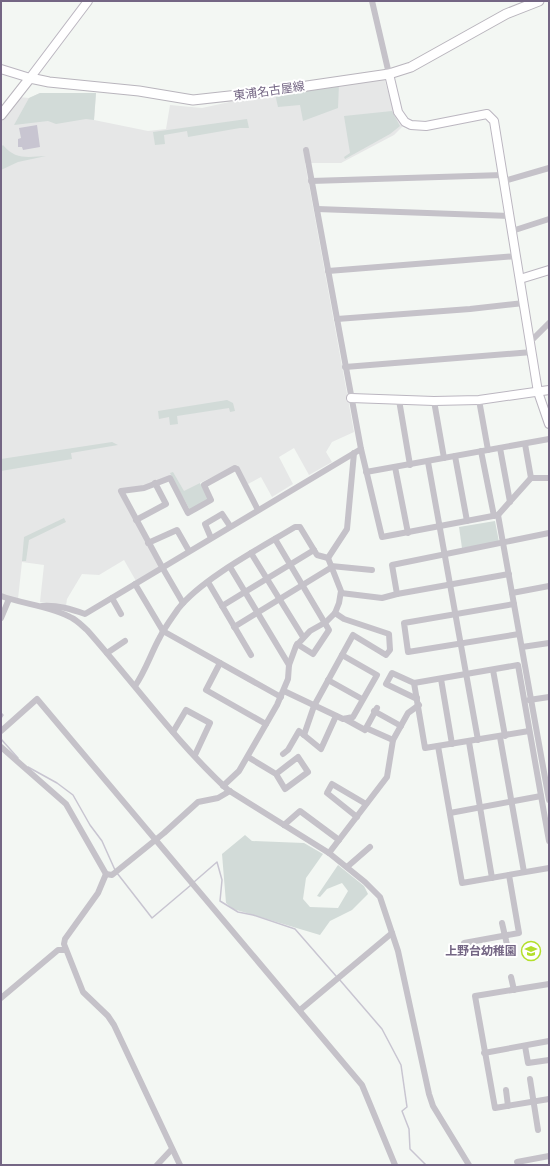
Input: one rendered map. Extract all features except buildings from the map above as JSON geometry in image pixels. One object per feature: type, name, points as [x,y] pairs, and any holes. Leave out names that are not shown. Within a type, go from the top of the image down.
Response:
[{"type":"main road","name":"東浦名古屋線","points":[[30,78],[49,82],[139,91],[193,100],[266,92],[389,74],[429,58],[506,14],[539,1]]},
{"type":"main road","points":[[1,115],[30,78]]},
{"type":"street","points":[[1,69],[30,78],[88,1]]},
{"type":"street","points":[[372,1],[398,112],[405,122],[411,126],[426,126],[487,114],[492,117],[494,121],[538,392],[549,424]]},
{"type":"street","points":[[306,150],[361,449],[382,537],[496,515],[510,502],[531,478],[549,478]]},
{"type":"street","points":[[312,180],[504,178],[549,168]]},
{"type":"street","points":[[317,209],[510,216]]},
{"type":"street","points":[[512,230],[549,219]]},
{"type":"street","points":[[328,271],[516,256]]},
{"type":"street","points":[[520,279],[549,270]]},
{"type":"street","points":[[337,319],[470,310],[524,303]]},
{"type":"street","points":[[530,342],[549,323]]},
{"type":"street","points":[[346,367],[532,352]]},
{"type":"street","points":[[351,398],[434,401],[479,400],[549,390]]},
{"type":"street","points":[[399,400],[410,465]]},
{"type":"street","points":[[479,400],[488,450]]},
{"type":"street","points":[[434,401],[444,458]]},
{"type":"street","points":[[366,472],[549,439]]},
{"type":"street","points":[[525,444],[531,478]]},
{"type":"street","points":[[500,448],[510,502]]},
{"type":"street","points":[[41,606],[69,608],[85,614],[361,449]]},
{"type":"street","points":[[481,451],[503,543],[520,634],[530,731],[549,841]]},
{"type":"street","points":[[328,558],[346,529],[354,453]]},
{"type":"street","points":[[455,456],[467,521]]},
{"type":"street","points":[[428,462],[478,740]]},
{"type":"street","points":[[395,467],[408,533]]},
{"type":"street","points":[[183,603],[148,543],[121,491],[144,488],[170,478],[188,513],[211,500],[204,485],[206,483],[235,468],[237,469],[258,510]]},
{"type":"street","points":[[136,520],[166,504],[156,483]]},
{"type":"street","points":[[211,538],[204,525],[210,520],[222,514],[230,526]]},
{"type":"street","points":[[135,686],[147,668],[163,631],[183,603],[208,582],[230,567],[295,527],[300,527],[317,555],[328,558],[341,593],[335,613],[326,622],[303,636],[297,644],[289,665],[282,694],[248,757],[239,771],[223,786]]},
{"type":"street","points":[[148,543],[177,530],[189,551]]},
{"type":"street","points":[[397,594],[392,565],[549,534]]},
{"type":"street","points":[[275,539],[326,622],[329,630],[313,654],[297,644]]},
{"type":"street","points":[[222,606],[314,550]]},
{"type":"street","points":[[251,554],[303,636]]},
{"type":"street","points":[[234,627],[332,566],[372,570]]},
{"type":"street","points":[[230,567],[289,665]]},
{"type":"street","points":[[341,593],[382,598],[509,574]]},
{"type":"street","points":[[208,582],[251,655]]},
{"type":"street","points":[[135,584],[163,631],[220,663],[282,694],[345,719],[365,730],[366,728],[393,740]]},
{"type":"street","points":[[512,593],[549,586]]},
{"type":"street","points":[[1,596],[41,606],[73,618],[87,630],[173,732],[223,786],[329,853],[380,897],[398,951],[429,1094],[438,1115],[469,1165]]},
{"type":"street","points":[[112,598],[121,614]]},
{"type":"street","points":[[1,618],[9,599]]},
{"type":"street","points":[[514,604],[404,623],[408,652],[520,634]]},
{"type":"street","points":[[304,735],[314,706],[353,635],[386,655],[390,650],[389,634],[344,619],[335,613]]},
{"type":"street","points":[[107,653],[125,641]]},
{"type":"street","points":[[522,647],[549,643]]},
{"type":"street","points":[[342,655],[376,674],[353,717],[345,719]]},
{"type":"street","points":[[220,663],[206,690],[266,724]]},
{"type":"street","points":[[417,698],[386,684],[392,673],[414,683],[518,666],[542,758],[549,800]]},
{"type":"street","points":[[493,670],[524,872]]},
{"type":"street","points":[[441,679],[452,744]]},
{"type":"street","points":[[328,680],[362,700]]},
{"type":"street","points":[[414,683],[425,748],[530,731]]},
{"type":"street","points":[[528,701],[549,697]]},
{"type":"street","points":[[1,731],[37,699],[157,839],[362,1085],[395,1165]]},
{"type":"street","points":[[329,853],[387,777],[393,740],[408,713],[418,705]]},
{"type":"street","points":[[173,732],[186,710],[210,723],[195,755]]},
{"type":"street","points":[[366,728],[376,710],[401,726]]},
{"type":"street","points":[[283,754],[288,750],[299,731],[322,750],[336,716]]},
{"type":"street","points":[[469,742],[492,878]]},
{"type":"street","points":[[438,746],[462,883],[549,868]]},
{"type":"street","points":[[1,747],[66,804],[75,816],[109,874]]},
{"type":"street","points":[[248,757],[276,774],[285,789],[308,772],[298,757],[276,774]]},
{"type":"street","points":[[542,758],[549,757]]},
{"type":"street","points":[[357,817],[326,793],[332,784],[366,804]]},
{"type":"street","points":[[180,1165],[114,1025],[108,1016],[83,992],[65,950],[65,939],[109,874],[119,870],[157,839],[198,802],[218,798],[230,791]]},
{"type":"street","points":[[450,813],[541,796]]},
{"type":"street","points":[[284,825],[300,811],[339,840]]},
{"type":"street","points":[[347,867],[370,846]]},
{"type":"street","points":[[464,943],[519,933],[509,875]]},
{"type":"street","points":[[502,923],[508,949]]},
{"type":"street","points":[[300,1010],[392,933]]},
{"type":"street","points":[[1,998],[58,950],[65,950]]},
{"type":"street","points":[[511,977],[514,990]]},
{"type":"street","points":[[549,984],[475,996],[495,1108],[549,1099]]},
{"type":"street","points":[[484,1053],[549,1043]]},
{"type":"street","points":[[525,1046],[528,1063],[549,1060]]},
{"type":"street","points":[[530,1079],[538,1130]]},
{"type":"street","points":[[506,1090],[508,1106]]},
{"type":"street","points":[[157,1165],[172,1149]]},
{"type":"street","points":[[518,1162],[549,1156]]},
{"type":"shaded area","points":[[384,78],[395,115],[403,126],[394,135],[341,163],[305,163],[354,432],[332,442],[326,452],[332,462],[309,475],[294,448],[279,457],[293,484],[272,497],[261,477],[248,484],[237,465],[200,483],[190,510],[171,475],[142,487],[118,489],[159,566],[158,568],[136,581],[124,560],[99,575],[82,574],[67,599],[66,606],[40,602],[44,565],[22,562],[18,599],[1,594],[1,120],[19,97],[29,98],[40,93],[96,93],[94,120],[148,131],[166,129],[170,105],[202,108],[257,96]]},
{"type":"shaded area","points":[[339,84],[338,108],[303,121],[300,105],[278,107],[275,94]]},
{"type":"shaded area","points":[[40,93],[96,93],[94,120],[86,119],[56,124],[48,121],[14,125],[29,98]]},
{"type":"shaded area","points":[[392,111],[400,126],[390,134],[345,159],[344,157],[350,153],[344,116]]},
{"type":"shaded area","points":[[247,119],[249,128],[240,128],[188,137],[187,131],[164,135],[165,144],[155,145],[153,132]]},
{"type":"shaded area","points":[[37,125],[40,147],[23,150],[22,147],[18,147],[18,139],[21,138],[19,128]]},
{"type":"shaded area","points":[[3,145],[12,153],[17,155],[28,157],[46,156],[18,162],[1,170],[1,147]]},
{"type":"shaded area","points":[[227,400],[233,403],[235,411],[230,412],[229,408],[177,416],[178,424],[170,425],[169,417],[159,419],[158,411]]},
{"type":"shaded area","points":[[112,442],[118,445],[71,453],[72,459],[1,471],[1,459]]},
{"type":"shaded area","points":[[173,472],[184,491],[200,483],[209,500],[190,510],[170,473]]},
{"type":"shaded area","points":[[64,518],[66,522],[29,540],[26,561],[22,561],[24,537]]},
{"type":"shaded area","points":[[495,521],[499,542],[462,548],[459,527]]},
{"type":"shaded area","points":[[245,835],[252,841],[304,843],[323,854],[306,878],[303,899],[310,907],[338,908],[348,891],[342,883],[327,889],[320,897],[317,896],[338,865],[364,886],[368,894],[352,910],[330,921],[320,935],[233,909],[226,903],[222,854]]},
{"type":"waterway","points":[[1,713],[3,715],[1,718]]},
{"type":"waterway","points":[[1,739],[18,758]]},
{"type":"waterway","points":[[28,767],[57,783],[73,795],[90,825],[102,841],[115,870]]},
{"type":"waterway","points":[[194,882],[217,862],[222,880],[220,901],[238,912],[253,915],[295,929],[336,976]]},
{"type":"waterway","points":[[117,873],[152,918],[191,885]]},
{"type":"waterway","points":[[339,979],[382,1029],[401,1065],[407,1107],[402,1111],[409,1129],[410,1149],[426,1165]]},
{"type":"place","name":"上野台幼稚園","points":[[531,951]]}]
